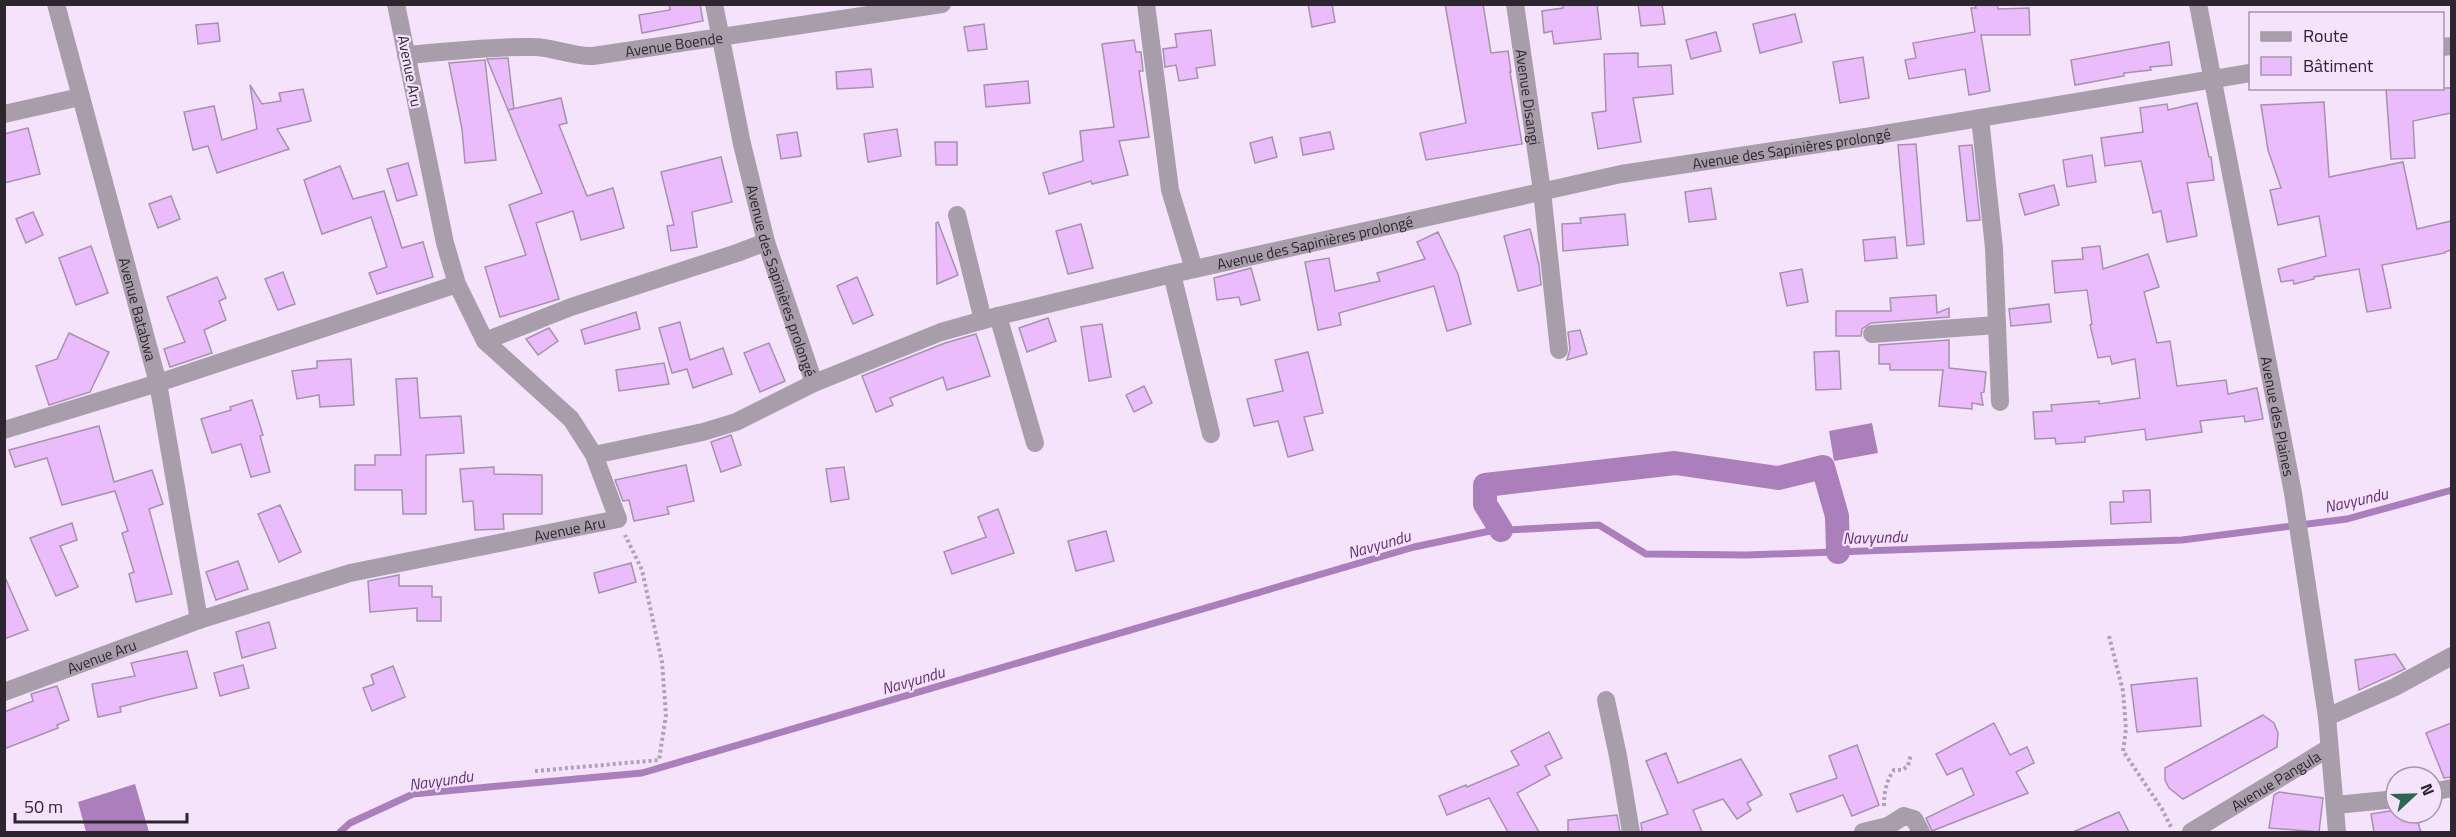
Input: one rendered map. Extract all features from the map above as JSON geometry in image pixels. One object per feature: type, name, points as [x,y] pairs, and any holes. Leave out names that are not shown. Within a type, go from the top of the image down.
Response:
[{"type":"street","name":"Avenue Batabwa","points":[[56,4],[158,383],[199,620]]},
{"type":"street","name":"Avenue Aru","points":[[4,692],[199,620],[350,573],[618,519],[594,455],[571,419],[485,341],[457,284],[445,243],[396,4]]},
{"type":"street","name":"Avenue des Sapinières prolongé","points":[[714,4],[766,242],[814,383],[941,332],[991,318],[1172,274],[1542,191],[1622,174],[2249,73]]},
{"type":"street","name":"Avenue Boende","points":[[406,55],[545,47],[570,55],[587,56],[942,4]]},
{"type":"street","points":[[1146,4],[1170,190],[1194,269]]},
{"type":"street","name":"Avenue Disangi","points":[[1515,4],[1542,191],[1559,350]]},
{"type":"street","name":"Avenue des Plaines","points":[[2198,4],[2293,493],[2327,717],[2337,832]]},
{"type":"street","points":[[4,114],[80,97]]},
{"type":"street","points":[[1980,118],[1994,248],[2000,402]]},
{"type":"street","points":[[957,215],[1035,443]]},
{"type":"street","points":[[485,341],[571,307],[766,242]]},
{"type":"street","points":[[1172,274],[1211,434]]},
{"type":"street","points":[[4,430],[158,383],[457,284]]},
{"type":"street","points":[[1872,334],[1997,325]]},
{"type":"street","points":[[594,455],[703,432],[736,422],[814,383]]},
{"type":"street","points":[[2327,717],[2395,687],[2451,656]]},
{"type":"street","points":[[1606,700],[1631,832]]},
{"type":"street","name":"Avenue Pangula","points":[[2191,832],[2329,748]]},
{"type":"street","points":[[2336,806],[2384,800]]},
{"type":"street","points":[[1863,832],[1888,826],[1904,816],[1910,816],[1917,823],[1921,832]]},
{"type":"path","points":[[535,771],[659,760],[666,715],[662,662],[642,570],[618,519]]},
{"type":"path","points":[[2109,636],[2123,691],[2126,729],[2123,751],[2162,809],[2174,832]]},
{"type":"path","points":[[1888,826],[1885,814],[1885,788],[1894,770],[1902,770],[1908,766],[1911,754]]},
{"type":"shaded area","points":[[1872,423],[1878,453],[1834,461],[1829,431]]},
{"type":"shaded area","points":[[135,784],[149,832],[86,832],[78,802]]},
{"type":"building","points":[[669,4],[700,4],[703,21],[642,33],[639,15],[670,10]]},
{"type":"building","points":[[1308,4],[1332,4],[1335,22],[1312,27]]},
{"type":"building","points":[[1445,4],[1483,4],[1491,53],[1508,51],[1522,144],[1426,160],[1420,133],[1466,123]]},
{"type":"building","points":[[1563,4],[1597,4],[1601,39],[1554,44],[1552,31],[1544,33],[1542,11],[1563,8]]},
{"type":"building","points":[[1638,4],[1662,4],[1665,24],[1641,26]]},
{"type":"building","points":[[1975,4],[1997,4],[1998,9],[2029,8],[2030,35],[1981,35],[1990,91],[1969,95],[1965,69],[1909,79],[1905,60],[1916,58],[1913,43],[1975,32],[1971,8],[1976,8]]},
{"type":"building","points":[[1795,14],[1802,42],[1760,53],[1753,24]]},
{"type":"building","points":[[218,23],[220,41],[198,44],[196,25]]},
{"type":"building","points":[[984,24],[987,49],[968,51],[964,27]]},
{"type":"building","points":[[1211,30],[1215,65],[1196,68],[1198,78],[1179,81],[1176,65],[1165,67],[1163,49],[1177,47],[1175,34]]},
{"type":"building","points":[[1716,32],[1721,51],[1691,59],[1686,40]]},
{"type":"building","points":[[1134,40],[1136,52],[1141,52],[1143,71],[1139,71],[1149,137],[1119,141],[1128,175],[1092,184],[1091,181],[1049,194],[1043,173],[1083,161],[1080,131],[1114,127],[1102,44]]},
{"type":"building","points":[[2169,42],[2172,65],[2150,67],[2151,70],[2124,73],[2124,76],[2075,85],[2071,60]]},
{"type":"building","points":[[1638,53],[1638,67],[1671,65],[1673,94],[1633,98],[1641,142],[1598,149],[1592,113],[1606,111],[1604,54]]},
{"type":"building","points":[[1863,57],[1869,98],[1840,103],[1833,62]]},
{"type":"building","points":[[508,58],[514,109],[508,110],[487,59]]},
{"type":"building","points":[[485,60],[496,160],[465,163],[462,129],[449,63]]},
{"type":"building","points":[[871,69],[873,87],[837,89],[836,72]]},
{"type":"building","points":[[1028,81],[1030,103],[986,107],[984,85]]},
{"type":"building","points":[[250,85],[262,104],[281,101],[279,93],[303,89],[311,121],[277,129],[289,149],[217,173],[208,146],[193,150],[184,112],[214,106],[222,140],[257,129]]},
{"type":"building","points":[[2451,88],[2451,113],[2413,121],[2415,158],[2391,159],[2386,90]]},
{"type":"building","points":[[561,98],[567,123],[559,125],[587,196],[613,188],[624,228],[581,240],[573,211],[536,223],[559,299],[500,317],[485,267],[526,255],[509,205],[542,193],[508,110]]},
{"type":"building","points":[[2324,102],[2329,177],[2403,162],[2417,229],[2451,221],[2451,250],[2382,265],[2391,308],[2367,312],[2359,269],[2314,277],[2314,279],[2294,284],[2293,280],[2281,282],[2278,269],[2326,256],[2319,216],[2278,225],[2270,190],[2281,188],[2268,150],[2261,105]]},
{"type":"building","points":[[2197,103],[2209,157],[2211,157],[2214,180],[2187,183],[2197,236],[2167,242],[2161,211],[2153,213],[2141,161],[2105,166],[2101,138],[2143,132],[2140,108],[2167,104],[2168,110]]},
{"type":"building","points":[[28,128],[40,174],[4,183],[4,134]]},
{"type":"building","points":[[897,129],[901,156],[868,162],[864,134]]},
{"type":"building","points":[[797,132],[801,156],[781,159],[777,135]]},
{"type":"building","points":[[1330,132],[1334,149],[1303,155],[1300,138]]},
{"type":"building","points":[[1272,137],[1277,157],[1255,163],[1250,143]]},
{"type":"building","points":[[935,142],[957,142],[957,165],[936,165]]},
{"type":"building","points":[[1916,144],[1924,244],[1907,246],[1898,145]]},
{"type":"building","points":[[1972,145],[1980,220],[1967,221],[1959,146]]},
{"type":"building","points":[[2092,155],[2096,182],[2067,187],[2063,160]]},
{"type":"building","points":[[721,157],[732,202],[692,212],[697,247],[671,251],[667,226],[674,225],[661,172]]},
{"type":"building","points":[[408,163],[417,195],[397,201],[387,169]]},
{"type":"building","points":[[340,166],[353,199],[384,191],[402,248],[423,242],[433,277],[377,294],[369,273],[387,267],[371,217],[322,234],[304,180]]},
{"type":"building","points":[[2054,185],[2059,205],[2025,215],[2019,194]]},
{"type":"building","points":[[1711,188],[1716,219],[1689,222],[1685,192]]},
{"type":"building","points":[[171,196],[180,219],[158,228],[149,204]]},
{"type":"building","points":[[33,212],[43,235],[26,243],[16,219]]},
{"type":"building","points":[[1625,214],[1628,245],[1563,251],[1562,224],[1581,223],[1580,218]]},
{"type":"building","points":[[938,222],[958,275],[937,284],[936,223]]},
{"type":"building","points":[[1081,224],[1093,268],[1068,274],[1056,231]]},
{"type":"building","points":[[1530,229],[1539,265],[1541,285],[1518,291],[1504,236]]},
{"type":"building","points":[[1438,232],[1458,274],[1471,324],[1447,331],[1434,286],[1339,313],[1341,325],[1318,330],[1305,262],[1329,258],[1335,291],[1380,281],[1377,273],[1425,259],[1417,242]]},
{"type":"building","points":[[1895,237],[1897,258],[1865,261],[1863,240]]},
{"type":"building","points":[[91,246],[108,293],[76,305],[59,258]]},
{"type":"building","points":[[2100,246],[2103,269],[2148,254],[2159,287],[2144,292],[2157,343],[2170,341],[2177,386],[2226,380],[2228,394],[2257,388],[2263,419],[2245,422],[2244,416],[2200,421],[2202,432],[2146,440],[2145,429],[2085,437],[2085,442],[2056,444],[2055,438],[2035,439],[2033,412],[2052,411],[2051,405],[2099,401],[2099,404],[2140,398],[2135,359],[2112,364],[2110,356],[2098,358],[2090,325],[2092,324],[2087,290],[2055,293],[2052,261],[2083,259],[2082,248]]},
{"type":"building","points":[[1251,268],[1260,300],[1241,305],[1239,297],[1217,300],[1214,278]]},
{"type":"building","points":[[1802,269],[1808,302],[1787,306],[1780,273]]},
{"type":"building","points":[[283,272],[295,304],[278,310],[265,279]]},
{"type":"building","points":[[217,277],[226,298],[219,301],[226,320],[204,330],[212,353],[170,367],[164,349],[185,342],[167,297]]},
{"type":"building","points":[[857,277],[873,315],[853,324],[837,286]]},
{"type":"building","points":[[1936,295],[1937,313],[1949,308],[1949,317],[1871,323],[1862,329],[1861,336],[1836,336],[1836,311],[1891,311],[1890,298]]},
{"type":"building","points":[[2049,304],[2051,322],[2011,326],[2009,309]]},
{"type":"building","points":[[636,312],[640,329],[585,344],[581,330]]},
{"type":"building","points":[[1048,318],[1056,341],[1027,352],[1019,328]]},
{"type":"building","points":[[680,322],[690,360],[723,348],[732,374],[693,388],[687,369],[672,373],[659,328]]},
{"type":"building","points":[[1102,324],[1111,377],[1089,381],[1081,327]]},
{"type":"building","points":[[549,328],[558,341],[538,355],[526,339]]},
{"type":"building","points":[[1580,330],[1587,354],[1567,360],[1570,349],[1568,332]]},
{"type":"building","points":[[69,333],[109,352],[90,392],[49,405],[36,366],[57,359]]},
{"type":"building","points":[[976,334],[990,376],[947,390],[943,377],[890,398],[893,405],[876,412],[862,376],[945,343]]},
{"type":"building","points":[[1949,340],[1949,368],[1986,372],[1984,392],[1981,393],[1983,405],[1972,403],[1972,409],[1939,406],[1943,370],[1890,370],[1890,364],[1879,364],[1879,345]]},
{"type":"building","points":[[769,343],[785,381],[760,392],[744,353]]},
{"type":"building","points":[[1839,351],[1841,389],[1816,390],[1814,352]]},
{"type":"building","points":[[1308,352],[1323,413],[1304,417],[1313,450],[1288,457],[1278,421],[1254,426],[1247,399],[1283,391],[1275,360]]},
{"type":"building","points":[[351,359],[354,405],[320,407],[319,395],[297,399],[292,371],[317,368],[317,361]]},
{"type":"building","points":[[664,363],[669,384],[619,391],[616,370]]},
{"type":"building","points":[[417,378],[420,418],[461,416],[464,453],[426,455],[426,514],[403,514],[402,490],[355,490],[355,465],[375,465],[375,455],[401,455],[396,379]]},
{"type":"building","points":[[1144,386],[1152,403],[1134,412],[1126,395]]},
{"type":"building","points":[[252,400],[263,435],[260,436],[270,472],[251,477],[241,444],[212,453],[201,419],[231,410],[230,407]]},
{"type":"building","points":[[99,426],[114,482],[152,470],[163,504],[149,509],[172,594],[136,602],[129,574],[134,572],[122,533],[128,531],[115,491],[62,505],[47,458],[15,467],[9,450]]},
{"type":"building","points":[[731,435],[741,465],[721,472],[711,442]]},
{"type":"building","points":[[686,465],[694,501],[667,507],[669,514],[634,521],[629,500],[623,501],[615,480]]},
{"type":"building","points":[[494,467],[494,474],[542,475],[542,514],[503,514],[504,529],[475,530],[473,501],[463,502],[460,469]]},
{"type":"building","points":[[844,467],[849,499],[831,502],[826,469]]},
{"type":"building","points":[[2150,490],[2151,522],[2111,524],[2110,502],[2124,502],[2123,491]]},
{"type":"building","points":[[280,505],[301,552],[279,562],[258,514]]},
{"type":"building","points":[[998,509],[1014,553],[952,574],[944,552],[986,537],[978,517]]},
{"type":"building","points":[[72,523],[77,540],[60,546],[78,587],[56,596],[30,538]]},
{"type":"building","points":[[1106,531],[1114,561],[1076,571],[1068,541]]},
{"type":"building","points":[[238,561],[248,589],[216,600],[206,572]]},
{"type":"building","points":[[631,563],[636,582],[599,593],[594,573]]},
{"type":"building","points":[[4,575],[28,630],[4,639]]},
{"type":"building","points":[[399,575],[399,586],[432,586],[432,597],[441,597],[441,621],[417,621],[417,608],[370,612],[368,581]]},
{"type":"building","points":[[269,622],[276,648],[242,658],[236,632]]},
{"type":"building","points":[[187,651],[197,688],[120,707],[121,712],[98,717],[92,684],[135,676],[131,663]]},
{"type":"building","points":[[2395,654],[2405,669],[2359,690],[2355,660]]},
{"type":"building","points":[[243,665],[249,688],[220,696],[214,673]]},
{"type":"building","points":[[393,666],[405,697],[372,711],[363,688],[374,684],[371,675]]},
{"type":"building","points":[[2197,678],[2201,726],[2137,732],[2131,685]]},
{"type":"building","points":[[57,686],[69,720],[57,725],[58,728],[4,749],[4,712],[33,701],[31,694]]},
{"type":"building","points":[[2263,715],[2274,723],[2278,733],[2277,747],[2183,799],[2169,788],[2165,780],[2165,768]]},
{"type":"building","points":[[1994,723],[2010,755],[2027,747],[2034,763],[2016,772],[2028,793],[1932,831],[1926,818],[1974,795],[1962,768],[1947,775],[1936,754]]},
{"type":"building","points":[[2451,723],[2451,777],[2444,778],[2444,765],[2439,765],[2426,733]]},
{"type":"building","points":[[1549,732],[1562,758],[1545,766],[1550,775],[1517,793],[1539,832],[1508,832],[1489,798],[1447,815],[1439,796],[1519,765],[1511,751]]},
{"type":"building","points":[[1857,745],[1879,805],[1852,816],[1843,795],[1797,812],[1790,794],[1837,778],[1829,756]]},
{"type":"building","points":[[1666,753],[1678,783],[1741,759],[1762,795],[1747,803],[1751,810],[1737,819],[1723,799],[1693,810],[1702,832],[1642,832],[1641,823],[1668,814],[1646,761]]},
{"type":"building","points":[[2279,792],[2323,798],[2319,832],[2269,828],[2274,795]]},
{"type":"building","points":[[2119,812],[2129,832],[2073,832]]},
{"type":"building","points":[[2384,812],[2384,825],[2419,825],[2421,832],[2374,832],[2371,814]]},
{"type":"building","points":[[1617,815],[1620,832],[1568,832],[1568,820]]},
{"type":"waterway","points":[[1501,530],[1485,504],[1485,485],[1675,463],[1778,478],[1823,467],[1837,516],[1838,552]]},
{"type":"waterway","name":"Navyundu","points":[[340,832],[350,823],[413,794],[642,773],[1414,547],[1490,531],[1599,525],[1646,554],[1747,555],[2182,540],[2347,519],[2452,490]]}]
